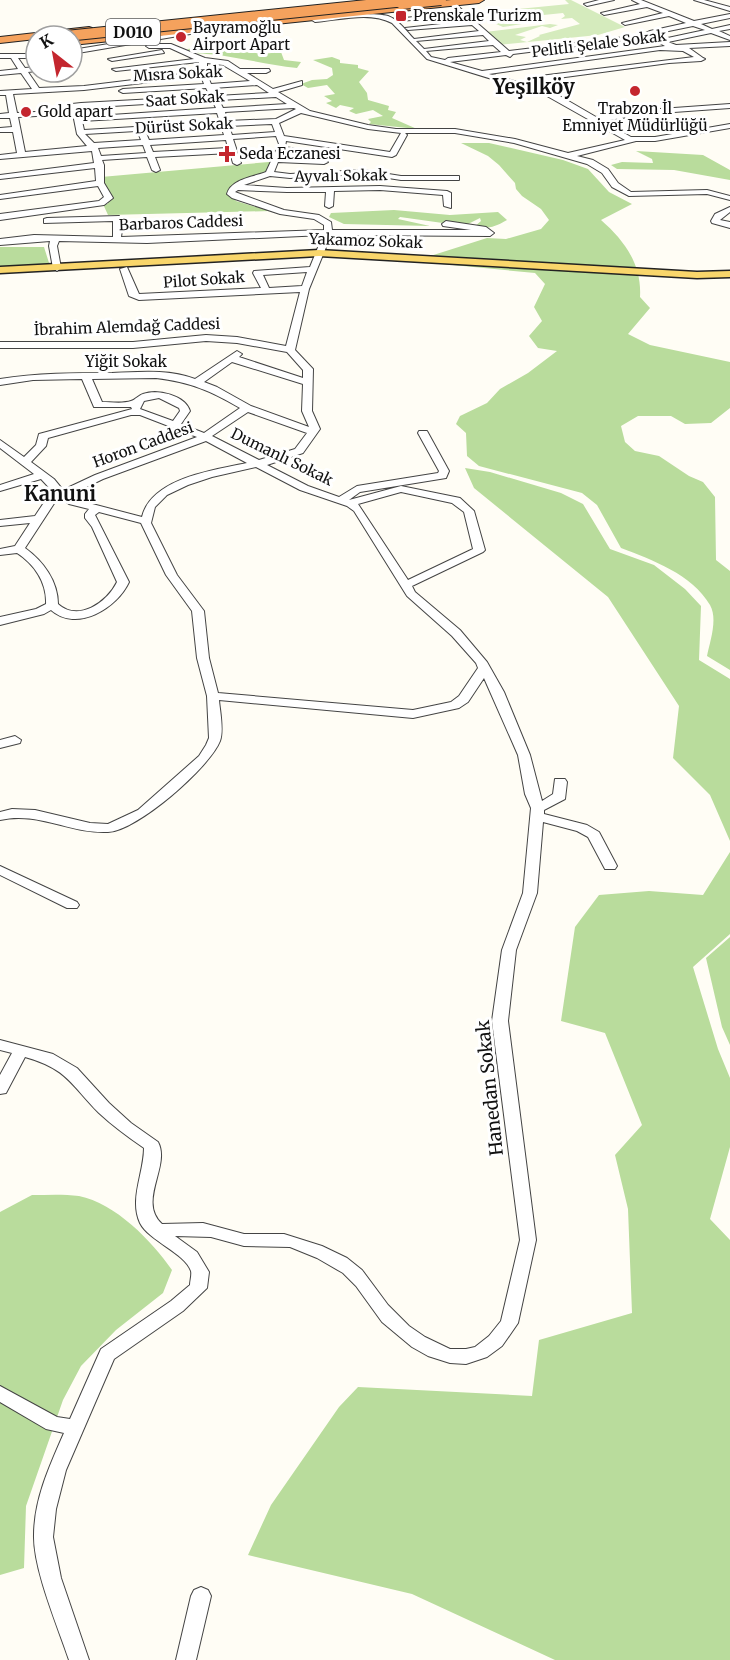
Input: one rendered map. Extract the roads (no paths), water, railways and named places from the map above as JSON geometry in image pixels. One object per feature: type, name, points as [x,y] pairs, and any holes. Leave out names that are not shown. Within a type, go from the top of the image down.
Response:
[{"type":"highway","points":[[0,45],[381,0]]},
{"type":"highway","name":"D010","points":[[327,14],[415,0]]},
{"type":"highway","name":"D010","points":[[84,34],[327,14],[441,0]]},
{"type":"highway","points":[[84,39],[358,10],[398,14],[479,0]]},
{"type":"highway","points":[[0,45],[24,44]]},
{"type":"main road","name":"Yakamoz Sokak","points":[[0,270],[316,260],[730,274]]},
{"type":"main road","name":"Yakamoz Sokak","points":[[0,275],[316,260],[730,280]]},
{"type":"street","points":[[587,4],[611,0]]},
{"type":"street","points":[[635,0],[729,39]]},
{"type":"street","points":[[697,0],[730,9]]},
{"type":"street","points":[[724,0],[730,2]]},
{"type":"street","points":[[452,3],[494,43],[551,84]]},
{"type":"street","points":[[339,4],[358,10]]},
{"type":"street","points":[[604,13],[648,5]]},
{"type":"street","points":[[309,7],[327,14]]},
{"type":"street","points":[[84,50],[198,31],[327,14],[370,13],[394,22],[422,53],[434,60],[559,94],[633,141],[570,155]]},
{"type":"street","points":[[398,14],[464,14]]},
{"type":"street","points":[[398,14],[417,39],[434,55],[531,87],[670,68],[701,59]]},
{"type":"street","points":[[625,23],[670,14]]},
{"type":"street","points":[[448,60],[569,46],[598,40],[615,40],[730,16]]},
{"type":"street","points":[[408,28],[474,23]]},
{"type":"street","points":[[662,41],[730,27]]},
{"type":"street","points":[[417,39],[484,33]]},
{"type":"street","points":[[649,34],[701,59]]},
{"type":"street","points":[[607,35],[615,40]]},
{"type":"street","points":[[560,39],[569,46]]},
{"type":"street","name":"Pelitli Şelale Sokak","points":[[485,72],[678,48],[729,39]]},
{"type":"street","points":[[532,42],[541,49]]},
{"type":"street","points":[[128,43],[171,46],[202,60]]},
{"type":"street","points":[[427,49],[494,43]]},
{"type":"street","points":[[100,48],[111,55],[116,69],[128,87],[156,170]]},
{"type":"street","points":[[112,59],[182,50]]},
{"type":"street","points":[[0,56],[24,57]]},
{"type":"street","points":[[14,57],[37,91]]},
{"type":"street","points":[[543,78],[669,61],[701,59]]},
{"type":"street","points":[[202,60],[203,74],[219,110],[237,163]]},
{"type":"street","points":[[116,69],[202,60],[225,63],[297,108],[360,126],[481,134],[570,155],[605,171],[615,185],[629,194],[707,192],[730,198]]},
{"type":"street","points":[[0,73],[23,71]]},
{"type":"street","points":[[240,71],[266,71]]},
{"type":"street","points":[[22,156],[15,116],[4,93],[128,87],[203,74]]},
{"type":"street","name":"Mısra Sokak","points":[[98,93],[128,87],[259,83]]},
{"type":"street","points":[[0,218],[106,202],[109,198],[100,183],[99,162],[81,132],[75,106],[273,94],[299,83]]},
{"type":"street","points":[[596,119],[646,111],[730,106]]},
{"type":"street","points":[[81,132],[276,121],[297,108]]},
{"type":"street","name":"Saat Sokak","points":[[77,116],[137,116],[219,110],[297,108]]},
{"type":"street","points":[[0,116],[77,116]]},
{"type":"street","points":[[269,174],[283,144],[276,121]]},
{"type":"street","points":[[629,139],[655,139],[730,126]]},
{"type":"street","points":[[0,130],[17,129]]},
{"type":"street","name":"Dürüst Sokak","points":[[0,157],[146,142],[279,136],[392,155],[402,135]]},
{"type":"street","points":[[276,160],[326,158],[280,149]]},
{"type":"street","points":[[0,177],[150,155],[233,150]]},
{"type":"street","points":[[0,816],[12,813],[35,814],[97,828],[110,828],[143,813],[204,758],[213,745],[215,738],[213,696],[203,658],[198,611],[172,575],[146,521],[148,505],[167,491],[231,468],[298,451],[315,429],[307,411],[308,369],[290,350],[305,289],[328,232],[328,224],[324,220],[283,212],[235,196],[231,194],[231,191],[269,174],[291,176],[363,172],[401,178],[456,178]]},
{"type":"street","points":[[0,197],[100,183]]},
{"type":"street","name":"Ayvalı Sokak","points":[[236,187],[250,190],[380,188],[447,193],[448,206]]},
{"type":"street","points":[[329,206],[330,190]]},
{"type":"street","points":[[36,192],[41,210]]},
{"type":"street","points":[[730,209],[718,216],[715,221],[730,225]]},
{"type":"street","points":[[47,221],[116,218],[119,224],[117,238]]},
{"type":"street","name":"Barbaros Caddesi","points":[[0,242],[55,238],[147,240],[328,232],[490,233],[482,229],[446,224]]},
{"type":"street","points":[[55,238],[53,246],[57,268]]},
{"type":"street","points":[[266,290],[257,273],[316,260]]},
{"type":"street","name":"Pilot Sokak","points":[[124,269],[134,296],[139,297],[305,289]]},
{"type":"street","name":"İbrahim Alemdağ Caddesi","points":[[0,345],[133,345],[206,338],[257,343],[290,350]]},
{"type":"street","points":[[197,382],[257,343]]},
{"type":"street","points":[[231,358],[309,383]]},
{"type":"street","name":"Yiğit Sokak","points":[[0,382],[33,377],[156,375],[197,382],[247,408],[313,432]]},
{"type":"street","points":[[86,376],[98,405],[136,408]]},
{"type":"street","points":[[136,408],[140,398],[168,396],[184,407],[185,411],[174,426]]},
{"type":"street","points":[[25,462],[41,446],[43,436],[136,408]]},
{"type":"street","name":"Dumanlı Sokak","points":[[136,408],[174,426],[206,437],[304,488],[345,502],[401,489],[456,500],[469,511],[479,550],[406,585]]},
{"type":"street","name":"Horon Caddesi","points":[[20,549],[46,506],[60,494],[206,437],[247,408]]},
{"type":"street","points":[[345,502],[357,489],[442,476],[444,471],[423,432]]},
{"type":"street","points":[[0,443],[42,475],[60,494],[80,505],[146,521]]},
{"type":"street","points":[[0,488],[42,475]]},
{"type":"street","name":"Hanedan Sokak","points":[[159,1231],[184,1228],[218,1231],[243,1240],[289,1241],[308,1247],[357,1273],[388,1317],[437,1354],[459,1358],[473,1355],[489,1347],[509,1323],[528,1239],[500,1021],[508,950],[530,892],[538,812],[524,755],[498,692],[484,668],[456,633],[411,594],[358,509],[345,502]]},
{"type":"street","points":[[52,605],[65,614],[75,615],[103,604],[120,592],[123,582],[97,526],[90,518],[90,514],[96,509]]},
{"type":"street","points":[[0,523],[38,519]]},
{"type":"street","points":[[0,552],[20,549],[34,560],[48,582],[53,598],[52,605]]},
{"type":"street","points":[[0,621],[40,612],[52,605]]},
{"type":"street","points":[[213,696],[413,714],[455,705],[464,699],[484,668]]},
{"type":"street","points":[[0,744],[15,740]]},
{"type":"street","points":[[538,812],[560,795],[560,782]]},
{"type":"street","points":[[538,812],[582,828],[594,836],[610,866]]},
{"type":"street","points":[[0,870],[72,905]]},
{"type":"street","points":[[0,1045],[48,1058],[72,1072],[111,1114],[152,1146],[152,1159],[144,1198],[148,1221],[191,1257],[200,1272],[198,1288],[177,1306],[107,1354],[57,1470],[46,1509],[43,1537],[51,1578],[79,1660]]},
{"type":"street","points":[[0,1089],[21,1051]]},
{"type":"street","points":[[0,1393],[53,1424],[75,1427]]},
{"type":"street","points":[[186,1660],[201,1596]]},
{"type":"place","name":"Prenskale Turizm","points":[[401,16]]},
{"type":"place","name":"Bayramoğlu Airport Apart","points":[[181,37]]},
{"type":"place","name":"Trabzon İl Emniyet Müdürlüğü","points":[[635,91]]},
{"type":"place","name":"Gold apart","points":[[26,112]]},
{"type":"place","name":"Seda Eczanesi","points":[[227,154]]},
{"type":"district","name":"Yeşilköy","points":[[534,87]]},
{"type":"district","name":"Kanuni","points":[[60,494]]}]
